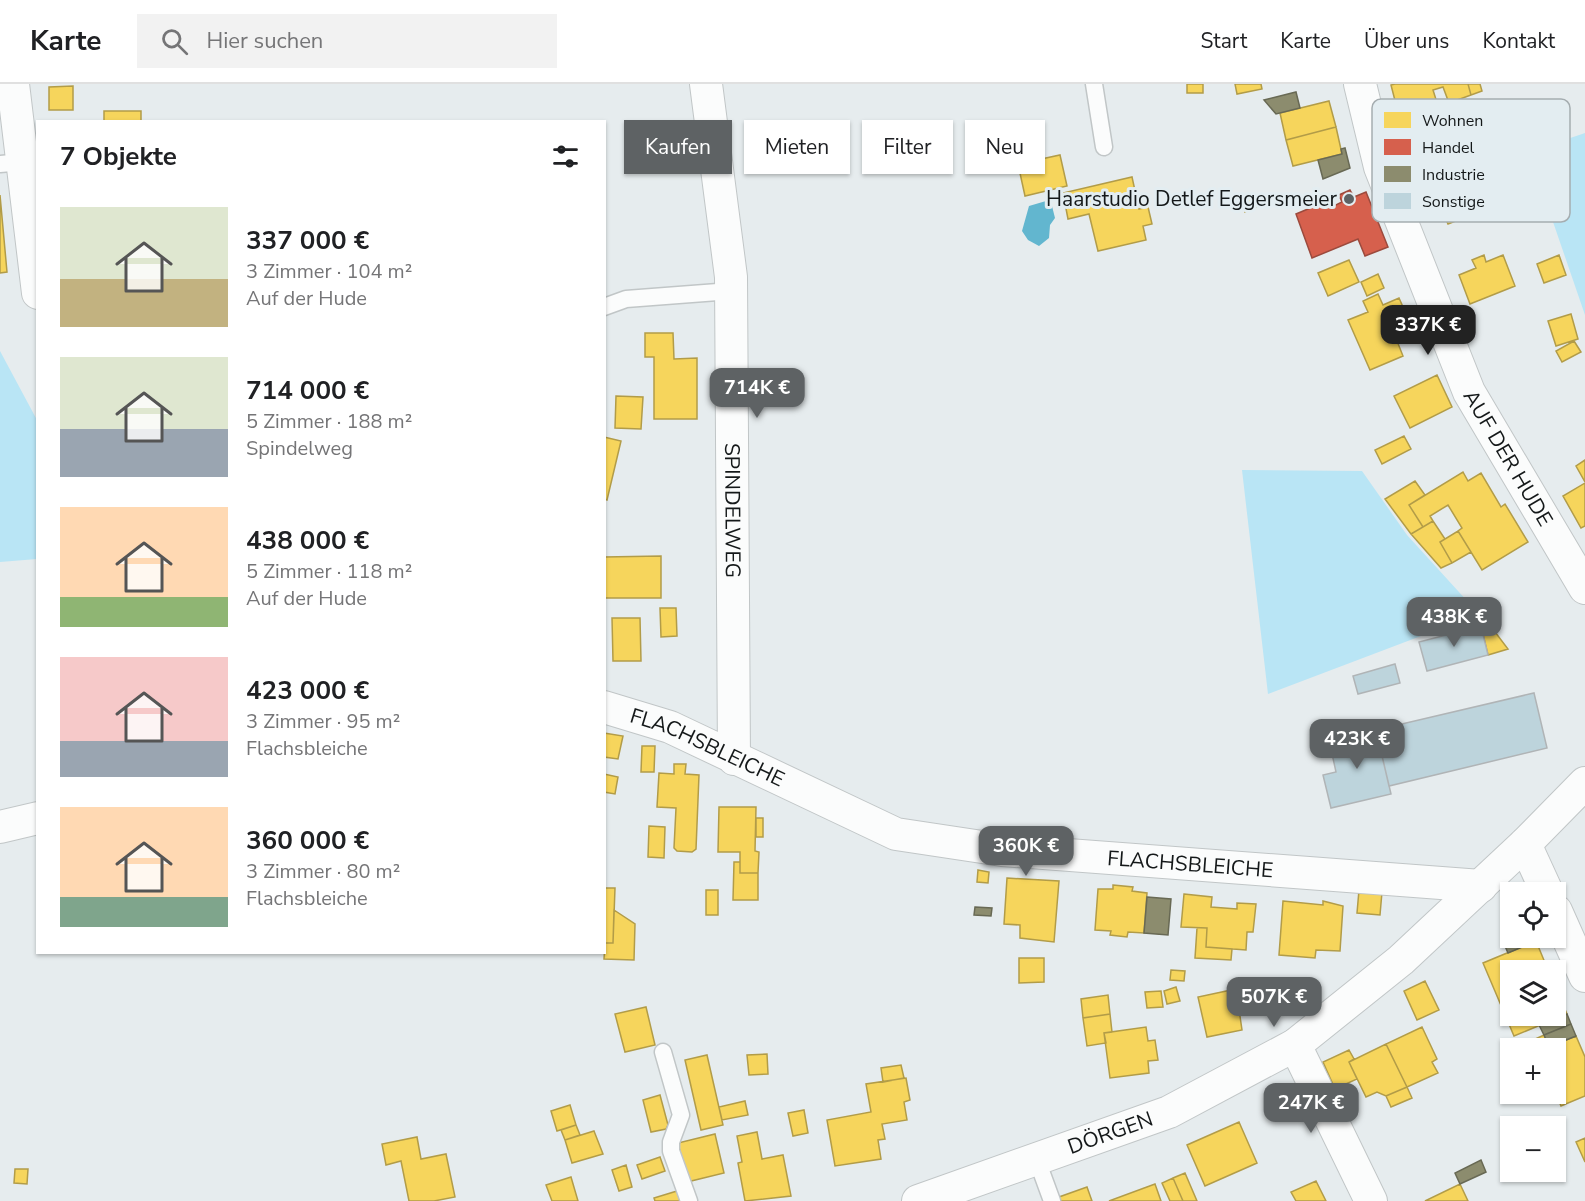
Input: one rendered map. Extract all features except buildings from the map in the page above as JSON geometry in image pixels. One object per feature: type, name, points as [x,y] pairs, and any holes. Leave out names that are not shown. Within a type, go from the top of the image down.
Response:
[{"type":"street","points":[[13,84],[11,163],[36,283]]},
{"type":"street","name":"SPINDELWEG","points":[[706,84],[731,291],[734,759]]},
{"type":"street","name":"AUF DER HUDE","points":[[1360,84],[1372,134]]},
{"type":"street","name":"AUF DER HUDE","points":[[1402,222],[1469,392],[1585,588]]},
{"type":"street","name":"FLACHSBLEICHE","points":[[606,708],[669,727],[896,834],[1002,850],[1481,886]]},
{"type":"street","name":"DÖRGEN","points":[[918,1201],[1169,1112],[1295,1045],[1401,960],[1525,844],[1585,783]]},
{"type":"street","points":[[0,827],[36,818]]},
{"type":"street","points":[[1525,844],[1542,882]]},
{"type":"street","points":[[1566,933],[1585,976]]},
{"type":"street","points":[[1295,1045],[1371,1201]]},
{"type":"lane","points":[[1094,84],[1104,147]]},
{"type":"lane","points":[[606,306],[626,299],[731,291]]},
{"type":"lane","points":[[663,1052],[681,1115],[671,1142],[671,1151],[689,1201]]},
{"type":"lane","points":[[1037,1160],[1052,1201]]},
{"type":"shaded area","points":[[1585,133],[1585,315],[1553,222],[1570,222],[1570,138]]},
{"type":"shaded area","points":[[0,351],[36,418],[36,559],[0,562]]},
{"type":"shaded area","points":[[1242,470],[1362,471],[1407,535],[1479,614],[1268,694]]},
{"type":"water","points":[[1046,201],[1052,206],[1055,218],[1050,225],[1049,238],[1039,246],[1028,240],[1022,231],[1029,206]]},
{"type":"place","name":"Haarstudio Detlef Eggersmeier","points":[[1349,199]]}]
